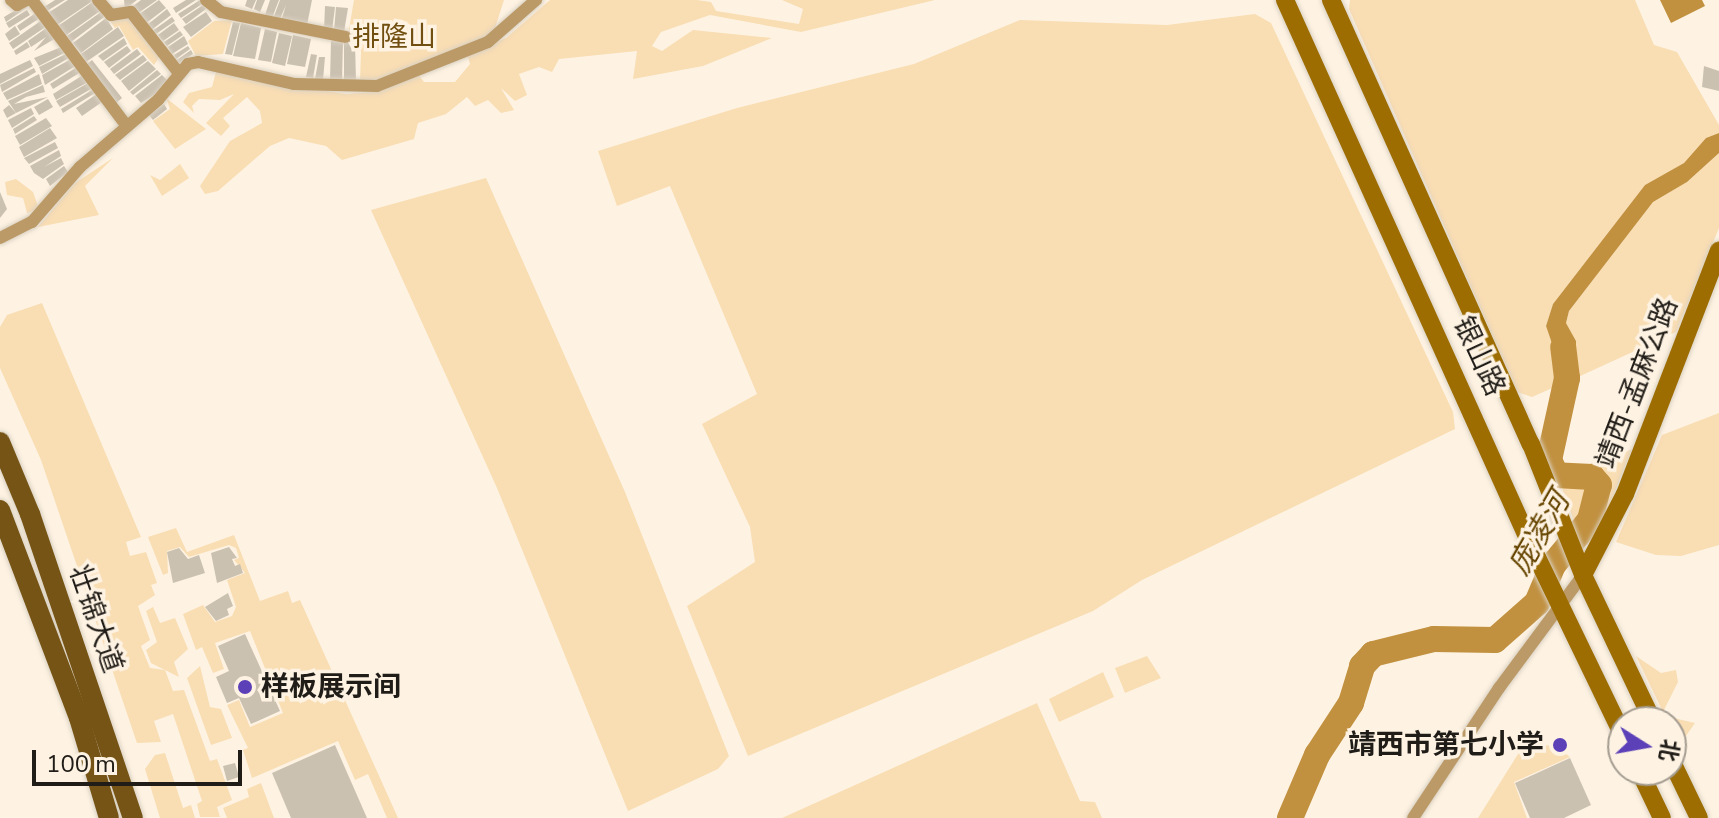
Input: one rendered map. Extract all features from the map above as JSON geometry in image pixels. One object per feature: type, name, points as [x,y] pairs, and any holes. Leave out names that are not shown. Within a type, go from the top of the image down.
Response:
[{"type":"main road","name":"银山路","points":[[1285,0],[1530,543],[1609,706]]},
{"type":"main road","name":"银山路","points":[[1331,0],[1531,444],[1579,567],[1645,706]]},
{"type":"main road","name":"靖西-孟麻公路","points":[[1579,567],[1625,494],[1719,251]]},
{"type":"main road","name":"壮锦大道","points":[[0,442],[30,514],[133,818]]},
{"type":"main road","name":"壮锦大道","points":[[0,510],[79,718],[109,818]]},
{"type":"main road","points":[[1647,786],[1662,818]]},
{"type":"main road","points":[[1684,786],[1699,818]]},
{"type":"street","points":[[11,0],[17,5],[29,0],[125,124]]},
{"type":"street","points":[[98,0],[111,15],[131,12],[178,72]]},
{"type":"street","points":[[206,0],[221,12],[346,37]]},
{"type":"street","points":[[0,238],[32,222],[125,124],[158,100],[178,72],[198,62],[294,84],[377,86],[488,42],[536,0]]},
{"type":"street","points":[[1413,818],[1499,688],[1563,607],[1579,567]]},
{"type":"green space","name":"排隆山","points":[[354,0],[504,0],[495,28],[480,41],[380,80],[360,82],[361,51],[349,29]]},
{"type":"green space","points":[[550,0],[697,0],[711,2],[716,11],[799,24],[803,9],[782,0],[935,0],[801,32],[710,15],[661,32],[652,46],[662,51],[693,30],[772,38],[703,66],[633,79],[637,51],[559,59],[552,72],[539,67],[519,74],[527,95],[515,101],[501,88],[514,110],[501,113],[488,100],[475,106],[467,97],[446,114],[418,123],[414,139],[342,160],[326,146],[289,138],[270,146],[218,191],[205,194],[200,186],[230,141],[262,123],[260,111],[247,97],[223,118],[230,126],[221,136],[206,123],[234,94],[220,100],[199,99],[192,106],[194,113],[183,102],[189,93],[212,87],[216,72],[346,94],[374,92],[418,74],[424,82],[455,82],[470,64],[467,54],[506,38]]},
{"type":"green space","points":[[1350,0],[1635,0],[1654,45],[1677,52],[1719,125],[1719,133],[1706,138],[1684,163],[1645,185],[1553,304],[1546,326],[1558,361],[1557,386],[1532,397],[1517,392],[1349,9]]},
{"type":"green space","points":[[127,12],[160,56],[154,65],[138,47],[133,50],[119,26],[115,28],[108,18]]},
{"type":"green space","points":[[1255,14],[1271,23],[1453,412],[1455,429],[1142,580],[1093,611],[748,756],[687,606],[755,562],[750,527],[702,424],[757,394],[670,186],[617,206],[598,151],[737,108],[914,64],[1020,20],[1167,25]]},
{"type":"green space","points":[[232,20],[223,54],[196,56],[188,41],[214,21]]},
{"type":"green space","points":[[166,98],[206,129],[175,149],[153,121],[170,109]]},
{"type":"green space","points":[[1719,153],[1719,228],[1676,332],[1576,378],[1576,341],[1566,323],[1569,311],[1653,202],[1687,182]]},
{"type":"green space","points":[[113,158],[85,186],[99,215],[38,227],[75,183]]},
{"type":"green space","points":[[180,164],[189,178],[162,196],[150,175],[160,180]]},
{"type":"green space","points":[[486,178],[625,492],[729,756],[718,769],[628,811],[497,488],[371,210]]},
{"type":"green space","points":[[16,179],[33,192],[39,209],[27,213],[23,198],[7,195],[5,182]]},
{"type":"green space","points":[[42,303],[141,537],[126,542],[130,556],[146,552],[157,583],[151,585],[155,595],[138,606],[150,640],[141,646],[150,668],[165,670],[173,691],[184,690],[210,761],[217,759],[232,800],[217,807],[220,817],[200,817],[197,804],[202,801],[173,714],[154,721],[161,742],[137,743],[41,460],[0,368],[0,327],[7,315]]},
{"type":"green space","points":[[1719,413],[1719,545],[1681,556],[1656,555],[1616,542],[1662,435]]},
{"type":"green space","points":[[1632,449],[1589,545],[1583,545],[1580,540],[1604,493],[1603,484],[1589,474],[1579,475]]},
{"type":"green space","points":[[1589,481],[1596,494],[1578,532],[1562,488],[1567,482]]},
{"type":"green space","points":[[176,528],[187,552],[234,535],[260,601],[288,591],[292,603],[300,600],[398,818],[387,818],[368,774],[355,780],[338,741],[252,778],[243,750],[248,748],[227,705],[239,700],[250,727],[283,713],[250,631],[215,643],[224,669],[213,673],[202,647],[196,650],[183,614],[203,605],[215,622],[232,616],[236,607],[227,580],[245,573],[234,560],[239,558],[236,548],[229,545],[189,557],[180,547],[167,551],[168,573],[163,575],[148,537]]},
{"type":"green space","points":[[153,607],[160,623],[175,618],[188,649],[174,662],[179,677],[151,663],[146,650],[157,642],[146,611]]},
{"type":"green space","points":[[1147,656],[1161,678],[1125,693],[1115,668]]},
{"type":"green space","points":[[1636,656],[1661,673],[1676,670],[1678,682],[1666,706],[1660,706]]},
{"type":"green space","points":[[200,666],[210,707],[221,709],[232,738],[211,745],[187,678]]},
{"type":"green space","points":[[1103,672],[1114,697],[1059,722],[1049,699]]},
{"type":"green space","points":[[1037,703],[1080,801],[1095,802],[1102,818],[782,818]]},
{"type":"green space","points":[[1687,721],[1695,723],[1687,734]]},
{"type":"green space","points":[[1534,744],[1556,746],[1570,757],[1514,782],[1527,818],[1478,818],[1518,754]]},
{"type":"green space","points":[[165,753],[183,808],[191,805],[195,818],[160,818],[145,769],[155,755]]},
{"type":"green space","points":[[261,783],[274,818],[227,818],[223,808],[249,797],[247,789]]},
{"type":"shaded area","points":[[1660,0],[1702,0],[1705,6],[1671,23]]},
{"type":"shaded area","points":[[1719,133],[1719,153],[1687,182],[1653,202],[1569,311],[1566,323],[1576,341],[1576,378],[1557,386],[1558,361],[1546,326],[1553,304],[1645,185],[1684,163],[1706,138]]},
{"type":"shaded area","points":[[1589,474],[1600,479],[1604,493],[1580,540],[1578,532],[1594,487],[1589,481],[1567,482]]},
{"type":"building","points":[[55,0],[65,0],[47,11],[44,7]]},
{"type":"building","points":[[68,0],[94,0],[57,25],[48,13]]},
{"type":"building","points":[[124,0],[137,0],[125,9]]},
{"type":"building","points":[[141,0],[157,0],[137,14],[132,7]]},
{"type":"building","points":[[159,0],[166,8],[145,24],[138,15]]},
{"type":"building","points":[[186,0],[196,0],[176,13],[173,8]]},
{"type":"building","points":[[200,0],[202,4],[181,18],[178,14]]},
{"type":"building","points":[[247,0],[256,0],[252,9],[245,6]]},
{"type":"building","points":[[257,0],[265,0],[260,12],[254,9]]},
{"type":"building","points":[[270,0],[279,0],[272,18],[265,15]]},
{"type":"building","points":[[280,0],[312,0],[307,25],[281,21],[286,5],[279,21],[273,19]]},
{"type":"building","points":[[94,1],[100,11],[65,36],[58,26]]},
{"type":"building","points":[[24,5],[26,8],[6,22],[4,17]]},
{"type":"building","points":[[203,5],[206,9],[186,24],[182,19]]},
{"type":"building","points":[[325,6],[335,7],[332,31],[324,30]]},
{"type":"building","points":[[336,7],[348,8],[344,32],[334,31]]},
{"type":"building","points":[[167,9],[171,15],[150,31],[147,25]]},
{"type":"building","points":[[27,10],[30,15],[9,28],[6,23]]},
{"type":"building","points":[[37,12],[40,18],[20,31],[17,26]]},
{"type":"building","points":[[101,12],[104,17],[71,42],[67,36]]},
{"type":"building","points":[[206,12],[212,21],[191,37],[183,27]]},
{"type":"building","points":[[172,17],[175,21],[153,36],[151,32]]},
{"type":"building","points":[[106,18],[113,29],[81,53],[73,43]]},
{"type":"building","points":[[42,20],[47,26],[13,49],[9,43]]},
{"type":"building","points":[[233,22],[240,23],[232,55],[225,54]]},
{"type":"building","points":[[174,23],[179,30],[163,41],[158,35]]},
{"type":"building","points":[[241,23],[261,28],[255,59],[233,56]]},
{"type":"building","points":[[15,26],[20,34],[9,41],[5,34]]},
{"type":"building","points":[[49,26],[56,38],[34,51],[46,37],[31,47],[28,41]]},
{"type":"building","points":[[118,27],[124,36],[86,62],[81,54]]},
{"type":"building","points":[[265,29],[277,32],[271,62],[258,60]]},
{"type":"building","points":[[180,31],[183,35],[167,46],[164,42]]},
{"type":"building","points":[[279,33],[292,36],[285,66],[272,63]]},
{"type":"building","points":[[293,35],[311,39],[305,67],[287,64]]},
{"type":"building","points":[[184,36],[188,44],[172,54],[168,47]]},
{"type":"building","points":[[124,38],[127,44],[103,61],[98,56]]},
{"type":"building","points":[[331,41],[343,41],[342,81],[330,81]]},
{"type":"building","points":[[344,41],[355,42],[356,82],[344,82]]},
{"type":"building","points":[[27,42],[30,47],[16,55],[14,51]]},
{"type":"building","points":[[64,46],[68,51],[39,66],[34,58]]},
{"type":"building","points":[[127,46],[131,51],[109,68],[104,62]]},
{"type":"building","points":[[188,46],[190,49],[176,59],[174,55]]},
{"type":"building","points":[[137,49],[141,54],[114,74],[110,69]]},
{"type":"building","points":[[191,50],[193,54],[179,63],[177,60]]},
{"type":"building","points":[[70,52],[72,56],[42,74],[39,67]]},
{"type":"building","points":[[311,54],[317,55],[313,78],[306,77]]},
{"type":"building","points":[[143,55],[147,60],[120,80],[115,75]]},
{"type":"building","points":[[319,57],[325,57],[323,80],[315,79]]},
{"type":"building","points":[[73,58],[77,65],[45,85],[42,75]]},
{"type":"building","points":[[30,60],[33,66],[0,84],[0,74]]},
{"type":"building","points":[[92,60],[122,98],[116,103],[86,65]]},
{"type":"building","points":[[148,61],[156,69],[129,91],[121,81]]},
{"type":"building","points":[[1704,66],[1719,71],[1719,91],[1702,87]]},
{"type":"building","points":[[77,67],[81,72],[53,89],[50,84]]},
{"type":"building","points":[[34,68],[36,72],[2,92],[0,85]]},
{"type":"building","points":[[157,70],[161,74],[133,95],[130,92]]},
{"type":"building","points":[[39,74],[42,84],[7,100],[3,93]]},
{"type":"building","points":[[83,75],[88,82],[56,100],[53,94]]},
{"type":"building","points":[[162,75],[167,80],[160,91],[141,103],[135,96]]},
{"type":"building","points":[[88,83],[91,89],[60,107],[56,101]]},
{"type":"building","points":[[43,85],[45,92],[14,104],[48,97],[16,113],[8,101]]},
{"type":"building","points":[[92,90],[95,93],[63,113],[61,109]]},
{"type":"building","points":[[97,94],[102,102],[82,116],[76,108]]},
{"type":"building","points":[[48,99],[53,107],[39,115],[34,107]]},
{"type":"building","points":[[164,104],[167,109],[153,120],[149,115]]},
{"type":"building","points":[[9,105],[16,113],[7,118],[3,110]]},
{"type":"building","points":[[31,108],[34,114],[12,128],[8,120]]},
{"type":"building","points":[[34,116],[37,120],[15,134],[13,129]]},
{"type":"building","points":[[46,118],[52,126],[20,145],[15,136]]},
{"type":"building","points":[[50,128],[57,138],[24,157],[19,147]]},
{"type":"building","points":[[55,142],[58,148],[29,164],[24,158]]},
{"type":"building","points":[[59,150],[61,156],[44,167],[61,158],[64,164],[43,179],[34,173],[30,166]]},
{"type":"building","points":[[64,166],[68,172],[50,186],[46,179]]},
{"type":"building","points":[[0,192],[7,209],[0,218]]},
{"type":"building","points":[[229,547],[237,558],[232,559],[235,566],[240,564],[243,573],[217,583],[211,553]]},
{"type":"building","points":[[179,548],[188,559],[199,555],[205,573],[173,583],[167,552]]},
{"type":"building","name":"样板展示间","points":[[228,593],[233,606],[227,609],[229,615],[216,621],[205,607]]},
{"type":"building","name":"样板展示间","points":[[245,634],[280,711],[251,724],[239,698],[227,703],[216,677],[229,671],[218,646]]},
{"type":"building","points":[[335,745],[367,818],[291,818],[272,773]]},
{"type":"building","points":[[1570,758],[1591,805],[1564,818],[1530,818],[1515,783]]},
{"type":"building","points":[[235,763],[239,777],[227,781],[223,766]]},
{"type":"waterway","name":"庞凌河","points":[[1290,818],[1317,755],[1351,703],[1362,666],[1373,654],[1434,639],[1495,640],[1537,603],[1553,565],[1590,520],[1599,485],[1592,477],[1556,475],[1549,460],[1567,378],[1563,347]]},
{"type":"place","name":"样板展示间","points":[[245,687]]},
{"type":"place","name":"靖西市第七小学","points":[[1560,745]]}]
